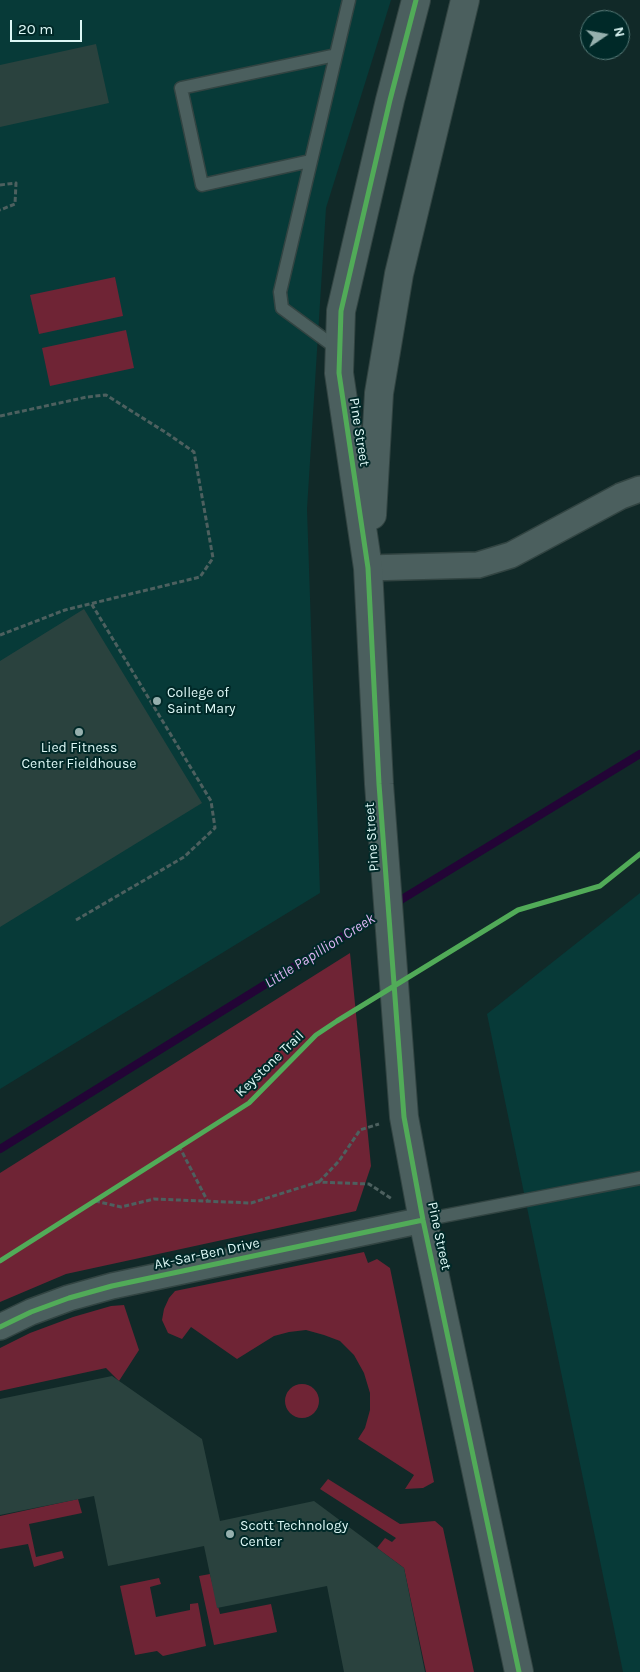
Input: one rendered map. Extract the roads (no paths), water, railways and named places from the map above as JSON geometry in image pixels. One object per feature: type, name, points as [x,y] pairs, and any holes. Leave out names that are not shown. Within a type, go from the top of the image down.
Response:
[{"type":"street","name":"Pine Street","points":[[416,0],[390,100],[341,312],[339,373],[368,568],[379,784],[404,1117],[423,1220],[519,1672]]},
{"type":"street","name":"Pine Street","points":[[368,568],[380,393],[396,291],[408,232],[465,0]]},
{"type":"street","points":[[368,568],[478,565],[511,555],[621,496],[640,488]]},
{"type":"street","name":"Ak-Sar-Ben Drive","points":[[0,1327],[30,1312],[112,1286],[423,1220]]},
{"type":"lane","points":[[340,351],[282,308],[280,292],[349,0]]},
{"type":"lane","points":[[310,162],[202,185],[181,88],[336,54]]},
{"type":"lane","points":[[423,1220],[640,1178]]},
{"type":"waterway","name":"Little Papillion Creek","points":[[394,904],[640,754]]},
{"type":"waterway","name":"Little Papillion Creek","points":[[0,1149],[382,912]]},
{"type":"place","name":"College of Saint Mary","points":[[157,701]]},
{"type":"place","name":"Lied Fitness Center Fieldhouse","points":[[79,732]]},
{"type":"place","name":"Scott Technology Center","points":[[230,1534]]}]
